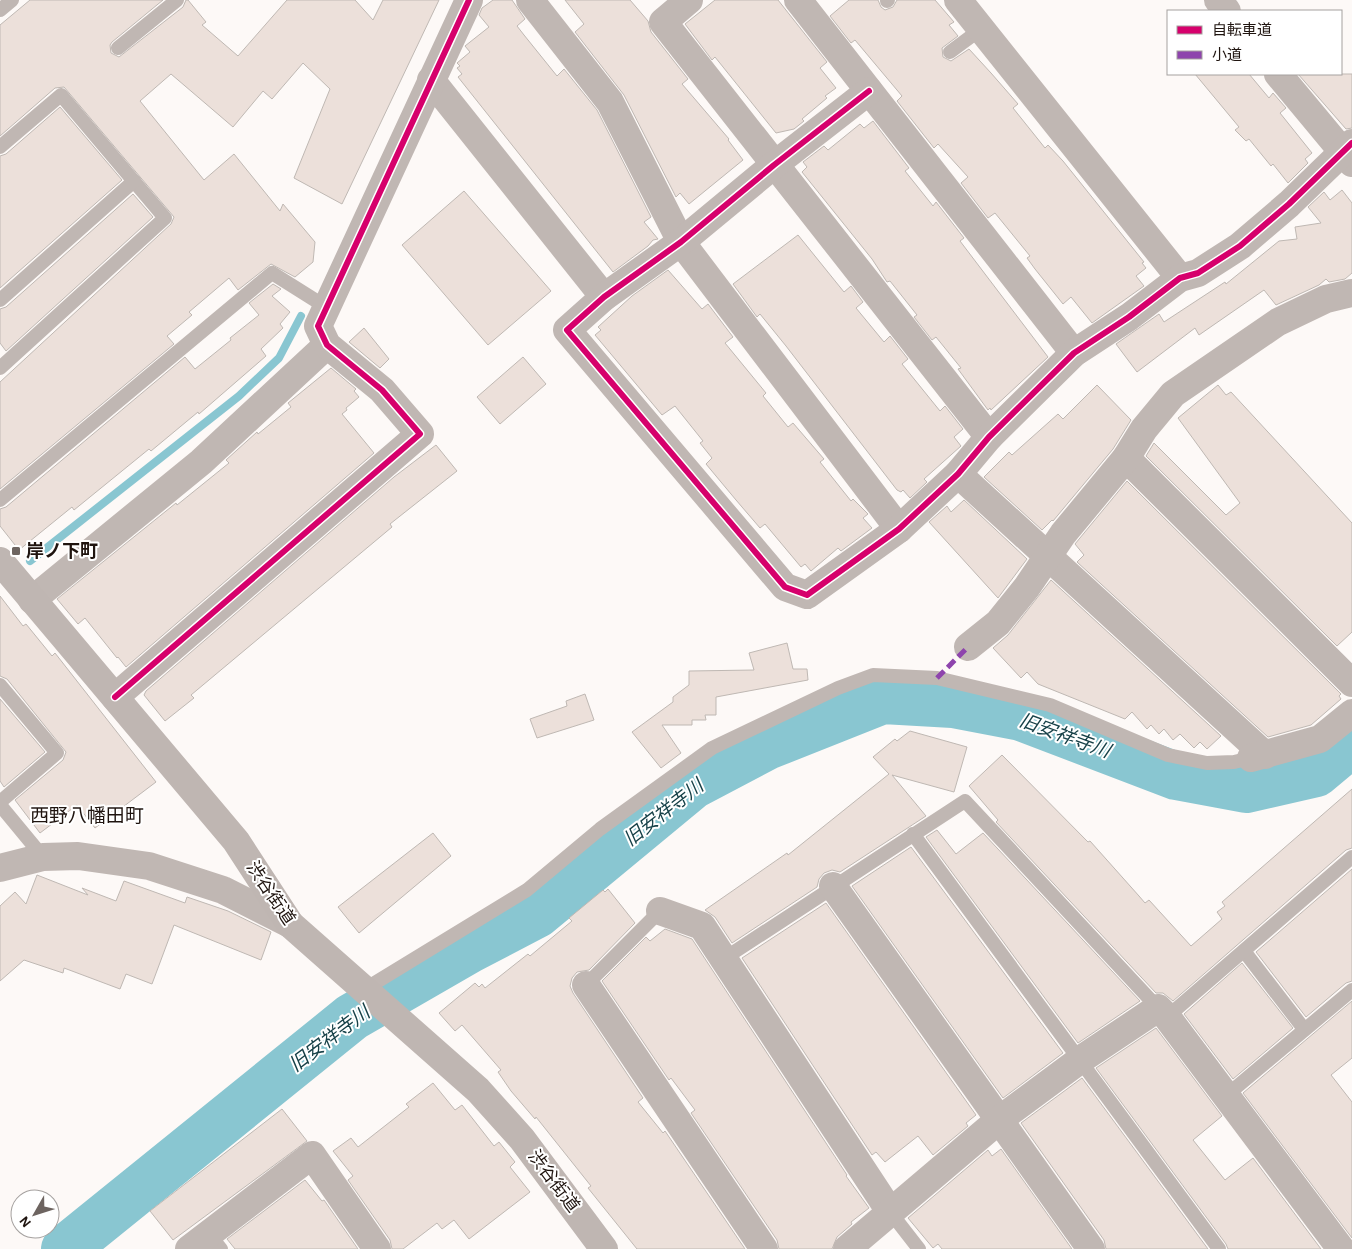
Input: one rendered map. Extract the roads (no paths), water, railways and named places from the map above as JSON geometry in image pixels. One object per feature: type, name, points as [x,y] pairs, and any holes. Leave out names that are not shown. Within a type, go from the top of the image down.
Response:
[{"type":"main road","name":"渋谷街道","points":[[0,561],[236,841],[290,924],[366,989],[478,1090],[522,1138],[604,1249]]},
{"type":"street","points":[[115,697],[420,434],[382,390],[327,345],[318,326],[469,0]]},
{"type":"street","points":[[530,0],[610,102],[681,242],[899,528]]},
{"type":"street","points":[[689,0],[663,22],[989,437]]},
{"type":"street","points":[[798,0],[1074,353]]},
{"type":"street","points":[[958,0],[1180,278]]},
{"type":"street","points":[[1218,0],[1226,10]]},
{"type":"street","points":[[869,91],[774,165],[681,242],[604,297],[566,330],[785,587],[807,595],[899,528],[958,474],[989,437],[1074,353],[1129,317],[1180,278],[1198,273],[1240,246],[1349,153],[1279,75]]},
{"type":"street","points":[[431,80],[604,297]]},
{"type":"street","points":[[968,647],[998,624],[1063,534],[1126,458],[1144,429],[1180,389],[1278,322],[1326,299],[1352,293]]},
{"type":"street","points":[[32,600],[201,462],[327,345]]},
{"type":"street","points":[[1126,458],[1352,683]]},
{"type":"street","points":[[958,474],[1048,556],[1258,757],[1320,739],[1352,713]]},
{"type":"street","points":[[0,868],[44,857],[78,856],[149,866],[223,890],[290,924]]},
{"type":"street","points":[[833,886],[1091,1249]]},
{"type":"street","points":[[660,911],[702,926],[725,958],[891,1214]]},
{"type":"street","points":[[586,985],[764,1249]]},
{"type":"street","points":[[847,1249],[891,1214],[999,1120],[1080,1060],[1162,1012],[1227,1094],[1341,1249]]},
{"type":"street","points":[[206,1244],[312,1155],[377,1249]]},
{"type":"lane","points":[[0,10],[12,0]]},
{"type":"lane","points":[[118,48],[177,0]]},
{"type":"lane","points":[[950,52],[981,29]]},
{"type":"lane","points":[[0,147],[61,95],[165,218],[0,368]]},
{"type":"lane","points":[[0,300],[134,181]]},
{"type":"lane","points":[[0,500],[272,273],[326,307]]},
{"type":"lane","points":[[366,989],[527,890],[600,829],[712,748],[838,688],[872,675],[937,678],[1050,705],[1168,755],[1207,763],[1234,762],[1258,757]]},
{"type":"lane","points":[[0,685],[57,753],[0,803],[44,857]]},
{"type":"lane","points":[[725,958],[965,801],[1162,1012],[1244,951],[1352,858]]},
{"type":"lane","points":[[914,834],[1219,1249]]},
{"type":"lane","points":[[586,985],[660,911]]},
{"type":"lane","points":[[1244,951],[1304,1030]]},
{"type":"lane","points":[[1227,1094],[1352,990]]},
{"type":"lane","points":[[891,1214],[918,1249]]},
{"type":"waterway","points":[[30,561],[239,396],[279,358],[301,316]]},
{"type":"waterway","name":"旧安祥寺川","points":[[65,1249],[352,1017],[470,949],[537,914],[693,785],[767,746],[883,700],[953,704],[1021,717],[1176,776],[1246,789],[1316,773],[1352,743]]},
{"type":"place","name":"岸ノ下町","points":[[16,551]]},
{"type":"district","name":"西野八幡田町","points":[[87,815]]}]
